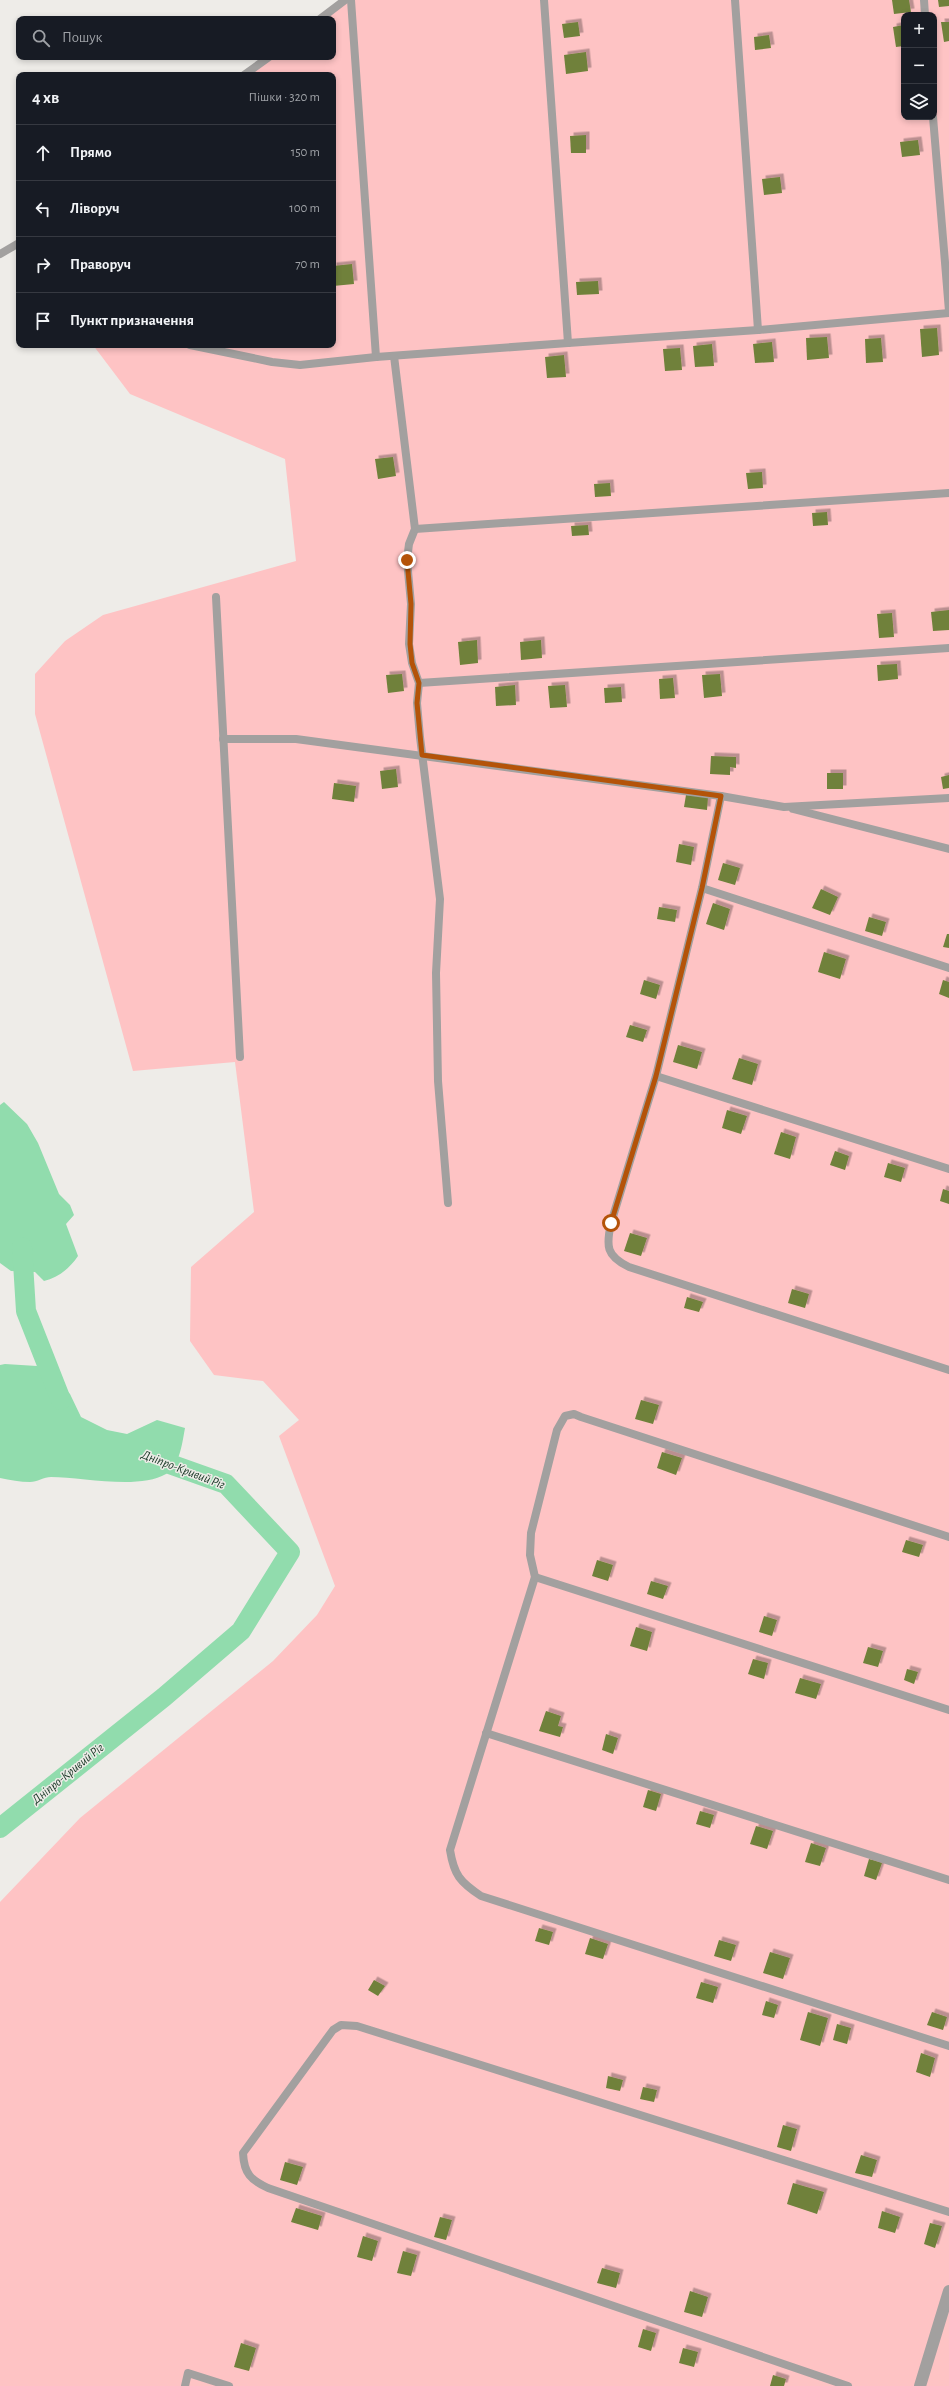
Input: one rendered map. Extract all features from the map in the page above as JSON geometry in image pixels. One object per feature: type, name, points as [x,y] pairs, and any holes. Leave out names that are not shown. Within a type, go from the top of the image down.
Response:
[{"type":"street","points":[[920,2386],[949,2291]]},
{"type":"lane","points":[[324,16],[345,0]]},
{"type":"lane","points":[[350,0],[376,357]]},
{"type":"lane","points":[[544,0],[568,343]]},
{"type":"lane","points":[[735,0],[758,330]]},
{"type":"lane","points":[[924,0],[925,12]]},
{"type":"lane","points":[[248,72],[265,60]]},
{"type":"lane","points":[[204,348],[272,362],[300,365],[376,357],[758,330],[949,312],[933,120]]},
{"type":"lane","points":[[0,254],[16,245]]},
{"type":"lane","points":[[394,356],[415,530],[409,544],[407,560],[411,604],[410,644],[412,663],[419,683],[417,703],[422,755],[440,899],[436,973],[438,1081],[448,1203]]},
{"type":"lane","points":[[415,530],[949,493]]},
{"type":"lane","points":[[216,597],[240,1057]]},
{"type":"lane","points":[[419,683],[949,648]]},
{"type":"lane","points":[[223,739],[296,739],[721,796],[784,806],[949,848]]},
{"type":"lane","points":[[721,796],[702,888],[656,1076],[611,1223],[608,1239],[609,1252],[618,1262],[629,1267],[949,1370]]},
{"type":"lane","points":[[784,806],[949,798]]},
{"type":"lane","points":[[702,888],[949,968]]},
{"type":"lane","points":[[656,1076],[949,1169]]},
{"type":"lane","points":[[949,1537],[574,1414],[565,1416],[557,1430],[531,1533],[530,1555],[535,1577],[450,1850],[453,1869],[464,1885],[481,1896],[949,2046]]},
{"type":"lane","points":[[535,1577],[949,1710]]},
{"type":"lane","points":[[486,1733],[949,1880]]},
{"type":"lane","points":[[848,2386],[268,2188],[253,2180],[244,2165],[243,2153],[333,2030],[341,2025],[352,2026],[949,2212]]},
{"type":"lane","points":[[185,2386],[188,2373],[229,2386]]},
{"type":"shaded area","points":[[345,0],[949,0],[949,2386],[0,2386],[0,1902],[80,1818],[273,1661],[317,1615],[335,1586],[279,1436],[299,1420],[263,1381],[214,1375],[190,1341],[191,1267],[254,1212],[235,1062],[133,1071],[35,714],[35,674],[65,641],[103,615],[296,561],[285,459],[130,394],[95,348],[336,348],[336,72],[248,72],[265,60],[336,60],[336,16],[324,16]]},
{"type":"shaded area","points":[[4,1102],[27,1124],[38,1143],[59,1194],[70,1205],[74,1215],[66,1224],[78,1256],[63,1272],[49,1280],[44,1281],[35,1272],[11,1271],[0,1263],[0,1105]]},
{"type":"shaded area","points":[[0,1365],[37,1366],[51,1375],[70,1394],[81,1417],[107,1430],[127,1434],[157,1420],[185,1428],[180,1454],[177,1460],[171,1470],[166,1474],[155,1479],[141,1481],[110,1482],[51,1477],[30,1482],[0,1478]]},
{"type":"building","points":[[892,0],[909,0],[911,12],[894,14]]},
{"type":"building","points":[[938,0],[949,0],[949,6],[939,7]]},
{"type":"building","points":[[578,22],[580,36],[564,38],[562,24]]},
{"type":"building","points":[[941,22],[949,22],[949,41],[944,42]]},
{"type":"building","points":[[901,26],[901,46],[896,47],[893,27]]},
{"type":"building","points":[[769,35],[771,48],[755,50],[754,37]]},
{"type":"building","points":[[586,52],[588,71],[566,74],[564,55]]},
{"type":"building","points":[[586,135],[586,153],[571,153],[570,136]]},
{"type":"building","points":[[918,140],[920,155],[902,157],[900,142]]},
{"type":"building","points":[[780,177],[782,193],[764,195],[762,179]]},
{"type":"building","points":[[352,264],[354,284],[336,286],[336,266]]},
{"type":"building","points":[[598,281],[599,294],[577,295],[576,282]]},
{"type":"building","points":[[937,328],[939,355],[922,357],[920,329]]},
{"type":"building","points":[[827,337],[829,358],[807,360],[806,338]]},
{"type":"building","points":[[881,338],[883,362],[866,363],[865,339]]},
{"type":"building","points":[[772,342],[774,362],[755,363],[753,344]]},
{"type":"building","points":[[712,344],[714,366],[695,367],[693,346]]},
{"type":"building","points":[[680,348],[682,370],[665,371],[663,349]]},
{"type":"building","points":[[564,355],[566,377],[547,378],[545,357]]},
{"type":"building","points":[[393,457],[396,476],[378,479],[375,459]]},
{"type":"building","points":[[762,472],[763,488],[748,489],[746,473]]},
{"type":"building","points":[[610,483],[611,496],[595,497],[594,484]]},
{"type":"building","points":[[827,512],[828,525],[813,526],[812,513]]},
{"type":"building","points":[[588,525],[589,535],[572,536],[571,526]]},
{"type":"building","points":[[949,610],[949,630],[933,631],[931,612]]},
{"type":"building","points":[[892,613],[894,637],[879,638],[877,614]]},
{"type":"building","points":[[477,640],[478,663],[460,665],[458,642]]},
{"type":"building","points":[[541,640],[542,658],[521,660],[520,642]]},
{"type":"building","points":[[897,664],[898,679],[878,681],[877,665]]},
{"type":"building","points":[[402,674],[404,691],[388,693],[386,675]]},
{"type":"building","points":[[720,674],[722,696],[704,698],[702,675]]},
{"type":"building","points":[[673,678],[675,698],[660,699],[659,679]]},
{"type":"building","points":[[515,685],[516,705],[496,706],[495,687]]},
{"type":"building","points":[[565,685],[567,707],[550,708],[548,686]]},
{"type":"building","points":[[621,687],[622,702],[605,703],[604,688]]},
{"type":"building","points":[[711,756],[736,757],[736,768],[730,767],[730,775],[710,774]]},
{"type":"building","points":[[396,769],[398,787],[382,789],[380,771]]},
{"type":"building","points":[[827,773],[843,773],[843,789],[827,789]]},
{"type":"building","points":[[949,775],[949,788],[943,789],[941,777]]},
{"type":"building","points":[[334,783],[356,786],[354,802],[332,799]]},
{"type":"building","points":[[686,795],[708,797],[707,810],[684,807]]},
{"type":"building","points":[[679,844],[694,847],[691,865],[676,862]]},
{"type":"building","points":[[723,863],[740,868],[735,885],[718,880]]},
{"type":"building","points":[[821,889],[838,897],[830,915],[812,908]]},
{"type":"building","points":[[713,903],[730,909],[724,930],[706,924]]},
{"type":"building","points":[[659,907],[677,910],[675,922],[657,919]]},
{"type":"building","points":[[869,917],[886,922],[882,936],[865,931]]},
{"type":"building","points":[[947,934],[949,934],[949,948],[943,947]]},
{"type":"building","points":[[824,952],[846,959],[840,979],[818,972]]},
{"type":"building","points":[[644,980],[660,985],[656,999],[640,994]]},
{"type":"building","points":[[943,980],[949,982],[949,998],[939,994]]},
{"type":"building","points":[[630,1025],[647,1030],[643,1042],[626,1037]]},
{"type":"building","points":[[678,1045],[702,1052],[697,1069],[673,1062]]},
{"type":"building","points":[[739,1058],[758,1064],[752,1085],[732,1079]]},
{"type":"building","points":[[727,1110],[747,1116],[741,1134],[722,1128]]},
{"type":"building","points":[[781,1132],[796,1137],[790,1159],[774,1154]]},
{"type":"building","points":[[835,1151],[849,1156],[845,1170],[830,1165]]},
{"type":"building","points":[[888,1163],[905,1168],[901,1182],[884,1177]]},
{"type":"building","points":[[943,1189],[949,1191],[949,1204],[940,1201]]},
{"type":"building","points":[[630,1233],[647,1238],[641,1256],[624,1251]]},
{"type":"building","points":[[792,1289],[809,1294],[805,1308],[788,1303]]},
{"type":"building","points":[[687,1297],[703,1302],[699,1312],[684,1308]]},
{"type":"building","points":[[641,1400],[659,1405],[653,1424],[635,1419]]},
{"type":"building","points":[[662,1452],[682,1458],[676,1475],[657,1468]]},
{"type":"building","points":[[906,1540],[923,1545],[919,1557],[902,1552]]},
{"type":"building","points":[[597,1560],[613,1565],[608,1581],[592,1576]]},
{"type":"building","points":[[651,1581],[668,1586],[663,1599],[647,1594]]},
{"type":"building","points":[[764,1616],[777,1620],[772,1636],[759,1632]]},
{"type":"building","points":[[636,1627],[652,1632],[647,1651],[630,1646]]},
{"type":"building","points":[[868,1647],[883,1651],[878,1667],[863,1663]]},
{"type":"building","points":[[753,1659],[768,1663],[764,1679],[748,1674]]},
{"type":"building","points":[[907,1669],[918,1672],[914,1684],[904,1680]]},
{"type":"building","points":[[800,1678],[821,1684],[816,1699],[795,1693]]},
{"type":"building","points":[[546,1711],[561,1716],[558,1726],[563,1727],[560,1737],[539,1731]]},
{"type":"building","points":[[606,1734],[618,1738],[613,1754],[602,1750]]},
{"type":"building","points":[[648,1790],[661,1794],[656,1811],[643,1807]]},
{"type":"building","points":[[700,1811],[714,1815],[710,1828],[696,1824]]},
{"type":"building","points":[[756,1826],[773,1831],[767,1849],[750,1844]]},
{"type":"building","points":[[811,1843],[826,1848],[820,1866],[805,1862]]},
{"type":"building","points":[[869,1859],[882,1863],[876,1880],[864,1876]]},
{"type":"building","points":[[539,1928],[553,1932],[549,1945],[535,1941]]},
{"type":"building","points":[[590,1938],[608,1944],[603,1959],[585,1954]]},
{"type":"building","points":[[719,1940],[736,1945],[731,1961],[714,1956]]},
{"type":"building","points":[[770,1952],[790,1958],[783,1979],[763,1973]]},
{"type":"building","points":[[374,1980],[385,1986],[378,1996],[368,1990]]},
{"type":"building","points":[[701,1982],[718,1987],[713,2003],[696,1998]]},
{"type":"building","points":[[766,2001],[778,2005],[774,2018],[762,2015]]},
{"type":"building","points":[[808,2012],[828,2018],[820,2046],[800,2040]]},
{"type":"building","points":[[932,2012],[947,2017],[943,2030],[927,2025]]},
{"type":"building","points":[[837,2024],[851,2028],[847,2044],[833,2040]]},
{"type":"building","points":[[921,2053],[935,2058],[930,2077],[916,2072]]},
{"type":"building","points":[[608,2076],[623,2080],[620,2091],[606,2088]]},
{"type":"building","points":[[643,2087],[657,2090],[654,2102],[640,2099]]},
{"type":"building","points":[[783,2125],[797,2129],[791,2151],[777,2147]]},
{"type":"building","points":[[861,2155],[877,2160],[872,2177],[855,2173]]},
{"type":"building","points":[[285,2162],[303,2167],[297,2185],[280,2180]]},
{"type":"building","points":[[793,2183],[824,2192],[817,2214],[787,2204]]},
{"type":"building","points":[[296,2208],[322,2216],[318,2230],[291,2222]]},
{"type":"building","points":[[882,2211],[900,2217],[895,2233],[878,2228]]},
{"type":"building","points":[[440,2217],[452,2220],[446,2240],[434,2237]]},
{"type":"building","points":[[930,2223],[942,2226],[935,2248],[924,2244]]},
{"type":"building","points":[[363,2236],[378,2241],[372,2261],[357,2257]]},
{"type":"building","points":[[403,2251],[417,2255],[411,2276],[397,2273]]},
{"type":"building","points":[[602,2268],[620,2273],[616,2288],[597,2283]]},
{"type":"building","points":[[690,2291],[708,2297],[702,2317],[684,2312]]},
{"type":"building","points":[[643,2329],[656,2333],[651,2351],[638,2347]]},
{"type":"building","points":[[241,2343],[256,2348],[249,2371],[234,2367]]},
{"type":"building","points":[[683,2348],[698,2352],[694,2367],[679,2363]]},
{"type":"building","points":[[773,2375],[786,2379],[784,2386],[770,2386]]},
{"type":"waterway","name":"Дніпро-Кривий Ріг","points":[[22,1247],[26,1311],[61,1400]]},
{"type":"waterway","name":"Дніпро-Кривий Ріг","points":[[0,1828],[164,1697],[241,1631],[290,1552],[226,1484],[150,1457]]},
{"type":"route","points":[[407,560],[411,604],[410,644],[412,663],[419,683],[417,703],[422,755],[721,796],[702,888],[656,1076],[611,1223]]}]
